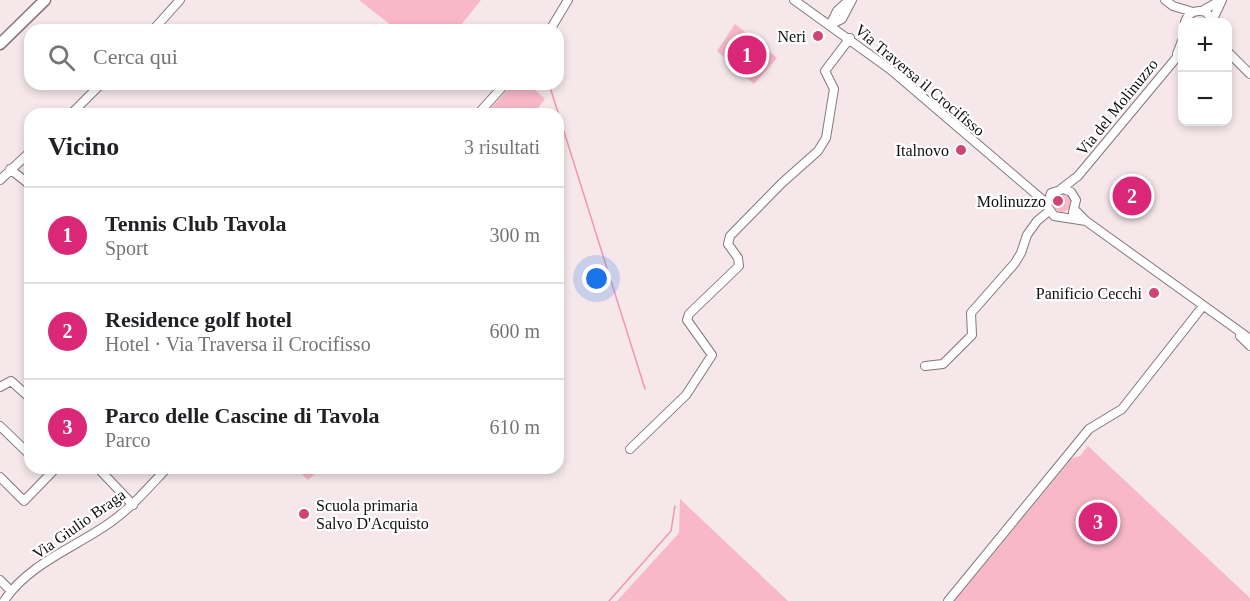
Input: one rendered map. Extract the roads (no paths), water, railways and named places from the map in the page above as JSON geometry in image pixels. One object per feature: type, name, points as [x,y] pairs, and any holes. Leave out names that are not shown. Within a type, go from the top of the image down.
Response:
[{"type":"main road","points":[[0,44],[45,0]]},
{"type":"street","points":[[158,24],[180,0]]},
{"type":"street","points":[[554,24],[568,0]]},
{"type":"street","name":"Via Traversa il Crocifisso","points":[[794,0],[848,37],[938,109],[1057,217],[1068,216],[1086,221]]},
{"type":"street","points":[[821,17],[837,11],[850,0]]},
{"type":"street","points":[[830,25],[839,22],[850,0]]},
{"type":"street","points":[[1165,0],[1182,18]]},
{"type":"street","points":[[1190,18],[1198,11],[1222,0]]},
{"type":"street","points":[[1215,18],[1222,0]]},
{"type":"street","points":[[1173,6],[1198,11],[1209,18]]},
{"type":"street","points":[[830,25],[837,11]]},
{"type":"street","points":[[630,448],[686,394],[712,355],[689,327],[687,320],[689,314],[739,266],[738,258],[728,244],[730,236],[782,183],[818,151],[826,138],[834,89],[825,71],[848,37],[845,14]]},
{"type":"street","name":"Via del Molinuzzo","points":[[1061,189],[1078,176],[1178,54]]},
{"type":"street","points":[[1232,57],[1250,74]]},
{"type":"street","points":[[77,108],[95,90]]},
{"type":"street","points":[[483,108],[500,90]]},
{"type":"street","points":[[0,180],[24,157]]},
{"type":"street","points":[[10,169],[24,180]]},
{"type":"street","name":"Via del Molinuzzo","points":[[1075,196],[1078,176]]},
{"type":"street","name":"Via Traversa il Crocifisso","points":[[1025,187],[1049,197]]},
{"type":"street","points":[[925,366],[943,364],[972,335],[971,313],[1022,254],[1027,235],[1048,209],[1049,197],[1061,189],[1069,190],[1075,196],[1075,210],[1068,216]]},
{"type":"street","name":"Via Traversa il Crocifisso","points":[[1075,210],[1086,221],[1203,306],[1250,346]]},
{"type":"street","points":[[948,601],[1089,429],[1122,409],[1203,306]]},
{"type":"street","name":"Via Traversa il Crocifisso","points":[[1230,327],[1250,339]]},
{"type":"street","points":[[0,387],[8,381],[15,383],[24,393]]},
{"type":"street","points":[[0,426],[24,449]]},
{"type":"street","points":[[0,477],[24,501],[47,474]]},
{"type":"street","points":[[104,474],[133,505]]},
{"type":"street","name":"Via Giulio Braga","points":[[4,601],[11,591],[40,567],[110,523],[133,505],[161,474]]},
{"type":"street","points":[[0,580],[11,591]]},
{"type":"waterway","points":[[551,90],[557,108]]},
{"type":"waterway","points":[[564,132],[645,389]]},
{"type":"waterway","points":[[609,601],[671,531],[675,506]]},
{"type":"place","name":"Neri","points":[[818,36]]},
{"type":"place","name":"Tennis Club Tavola","points":[[747,55]]},
{"type":"place","name":"Italnovo","points":[[961,150]]},
{"type":"place","name":"Residence golf hotel","points":[[1132,196]]},
{"type":"place","name":"Molinuzzo","points":[[1058,201]]},
{"type":"place","name":"Panificio Cecchi","points":[[1154,293]]},
{"type":"place","name":"Scuola primaria Salvo D'Acquisto","points":[[304,514]]},
{"type":"place","name":"Parco delle Cascine di Tavola","points":[[1098,522]]}]
